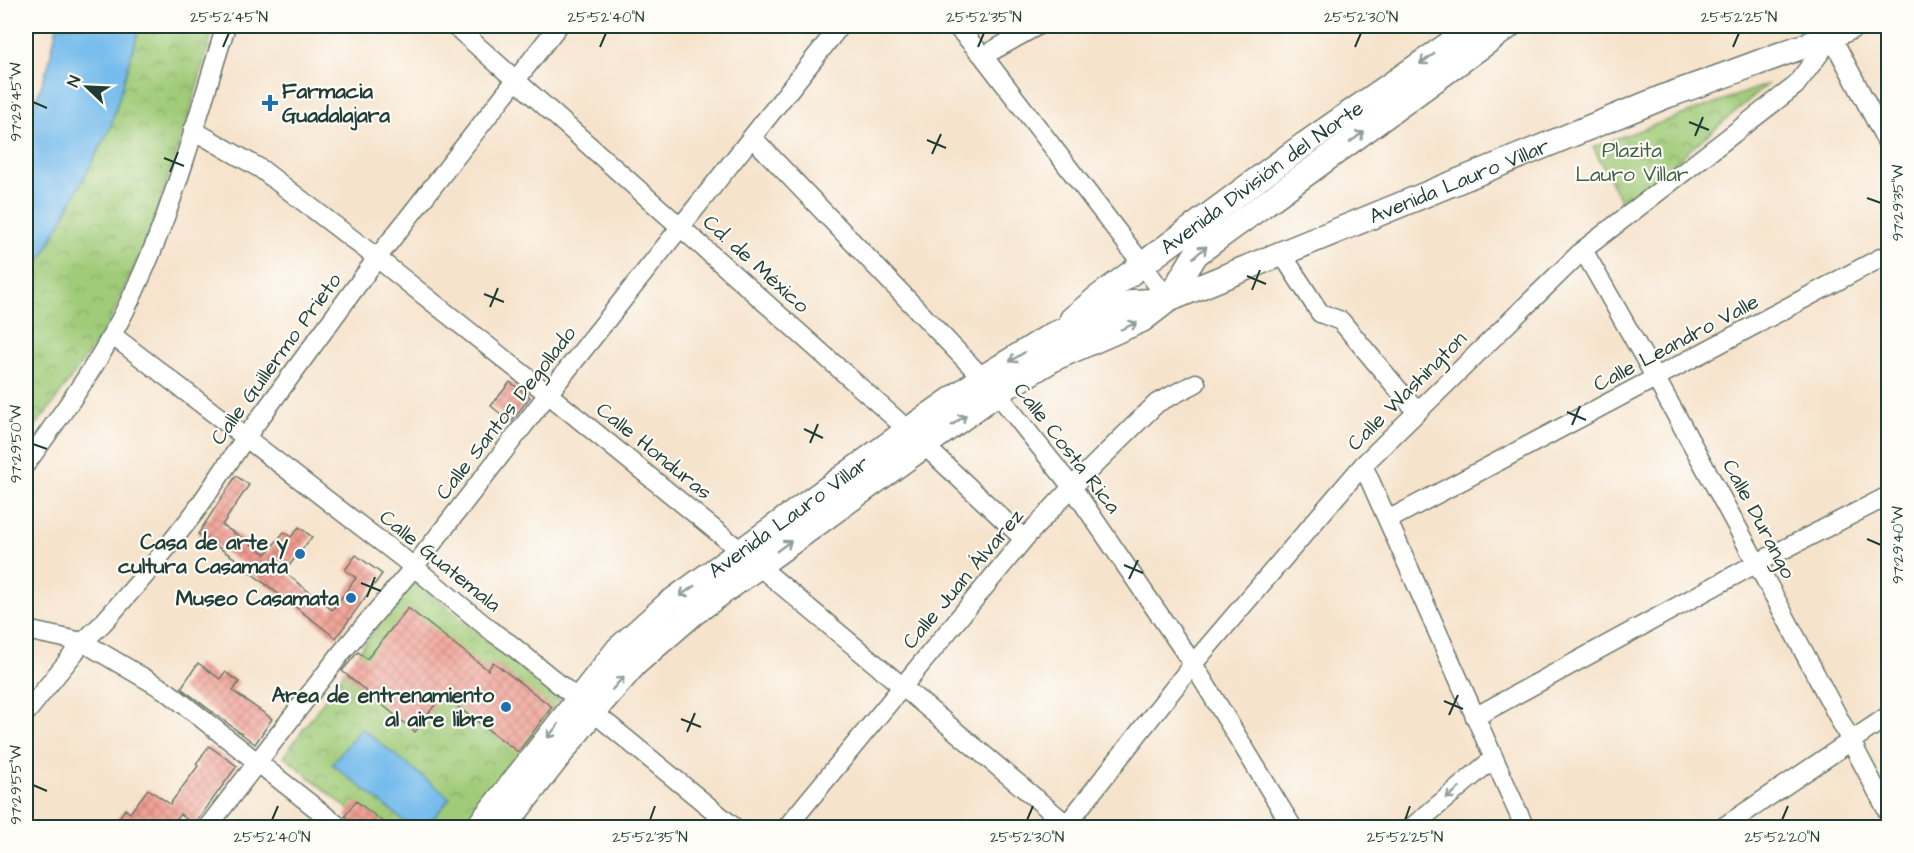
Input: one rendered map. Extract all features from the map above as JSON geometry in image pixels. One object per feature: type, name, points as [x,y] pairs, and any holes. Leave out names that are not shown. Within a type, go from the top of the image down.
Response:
[{"type":"main road","name":"Avenida División del Norte","points":[[1052,335],[1096,299],[1305,144],[1475,26]]},
{"type":"main road","name":"Avenida División del Norte","points":[[1168,300],[1196,254],[1509,26]]},
{"type":"main road","name":"Avenida Lauro Villar","points":[[989,386],[1142,320],[1168,300],[1666,96],[1779,55],[1836,29]]},
{"type":"main road","points":[[1305,144],[1319,165]]},
{"type":"main road","name":"Avenida Lauro Villar","points":[[503,828],[585,706],[618,649],[668,604],[750,559],[989,386],[1052,335],[1134,302],[1168,300]]},
{"type":"main road","name":"Avenida Lauro Villar","points":[[477,828],[585,706]]},
{"type":"street","points":[[26,464],[112,335],[156,241],[194,130],[225,26]]},
{"type":"street","name":"Cd. de México","points":[[455,26],[916,438],[1024,539]]},
{"type":"street","name":"Calle Guillermo Prieto","points":[[26,714],[83,642],[110,615],[195,512],[246,437],[377,258],[558,26]]},
{"type":"street","name":"Calle Santos Degollado","points":[[207,828],[342,652],[414,567],[840,26]]},
{"type":"street","points":[[956,26],[983,56],[1168,300]]},
{"type":"street","points":[[983,56],[1037,26]]},
{"type":"street","points":[[1836,29],[1888,144]]},
{"type":"street","name":"Calle Washington","points":[[1068,826],[1193,664],[1363,465],[1583,250],[1796,86],[1836,29]]},
{"type":"street","name":"Calle Honduras","points":[[194,130],[261,169],[548,394],[750,559],[1068,826]]},
{"type":"street","name":"Calle Costa Rica","points":[[752,137],[989,386],[1072,486],[1193,664],[1293,828]]},
{"type":"street","name":"Calle Durango","points":[[1583,250],[1657,378],[1888,812]]},
{"type":"street","points":[[1282,254],[1320,313],[1341,321],[1417,412]]},
{"type":"street","name":"Calle Leandro Valle","points":[[1388,520],[1888,254]]},
{"type":"street","name":"Calle Guatemala","points":[[112,335],[414,567],[735,828]]},
{"type":"street","name":"Calle Juan Álvarez","points":[[786,828],[1024,539],[1072,486],[1157,403],[1196,382]]},
{"type":"street","points":[[1363,465],[1525,828]]},
{"type":"street","points":[[1475,717],[1757,563],[1888,496]]},
{"type":"street","points":[[26,630],[83,642],[168,692],[341,828]]},
{"type":"street","points":[[1722,828],[1888,716]]},
{"type":"street","points":[[1411,828],[1494,758]]},
{"type":"green space","points":[[140,26],[214,26],[190,111],[151,230],[107,327],[52,405],[26,437],[26,288],[110,128]]},
{"type":"green space","name":"Plazita Lauro Villar","points":[[1768,84],[1623,206],[1593,147]]},
{"type":"green space","points":[[412,578],[565,705],[466,827],[370,827],[284,756]]},
{"type":"water","points":[[57,26],[140,26],[110,128],[26,288],[26,130],[49,63]]},
{"type":"water","points":[[361,728],[450,798],[426,827],[412,827],[332,764]]},
{"type":"building","points":[[510,382],[530,397],[511,422],[491,406]]},
{"type":"building","points":[[236,476],[249,485],[222,525],[266,554],[284,532],[291,537],[299,527],[312,537],[284,572],[332,610],[356,578],[345,570],[356,555],[382,574],[336,638],[243,567],[245,565],[198,534]]},
{"type":"building","points":[[408,608],[488,670],[493,662],[552,707],[518,752],[442,695],[415,732],[342,671],[358,652],[367,659]]},
{"type":"building","points":[[198,663],[220,679],[225,672],[239,682],[233,691],[272,719],[255,744],[181,688]]},
{"type":"building","points":[[209,746],[237,766],[194,825],[180,814],[170,828],[112,828],[125,809],[130,813],[148,789],[170,804],[198,766],[196,764]]},
{"type":"building","points":[[356,801],[391,828],[360,828],[345,816]]},
{"type":"place","name":"Farmacia Guadalajara","points":[[270,103]]},
{"type":"place","name":"Casa de arte y cultura Casamata","points":[[300,554]]},
{"type":"place","name":"Museo Casamata","points":[[351,598]]},
{"type":"place","name":"Area de entrenamiento al aire libre","points":[[506,707]]}]
